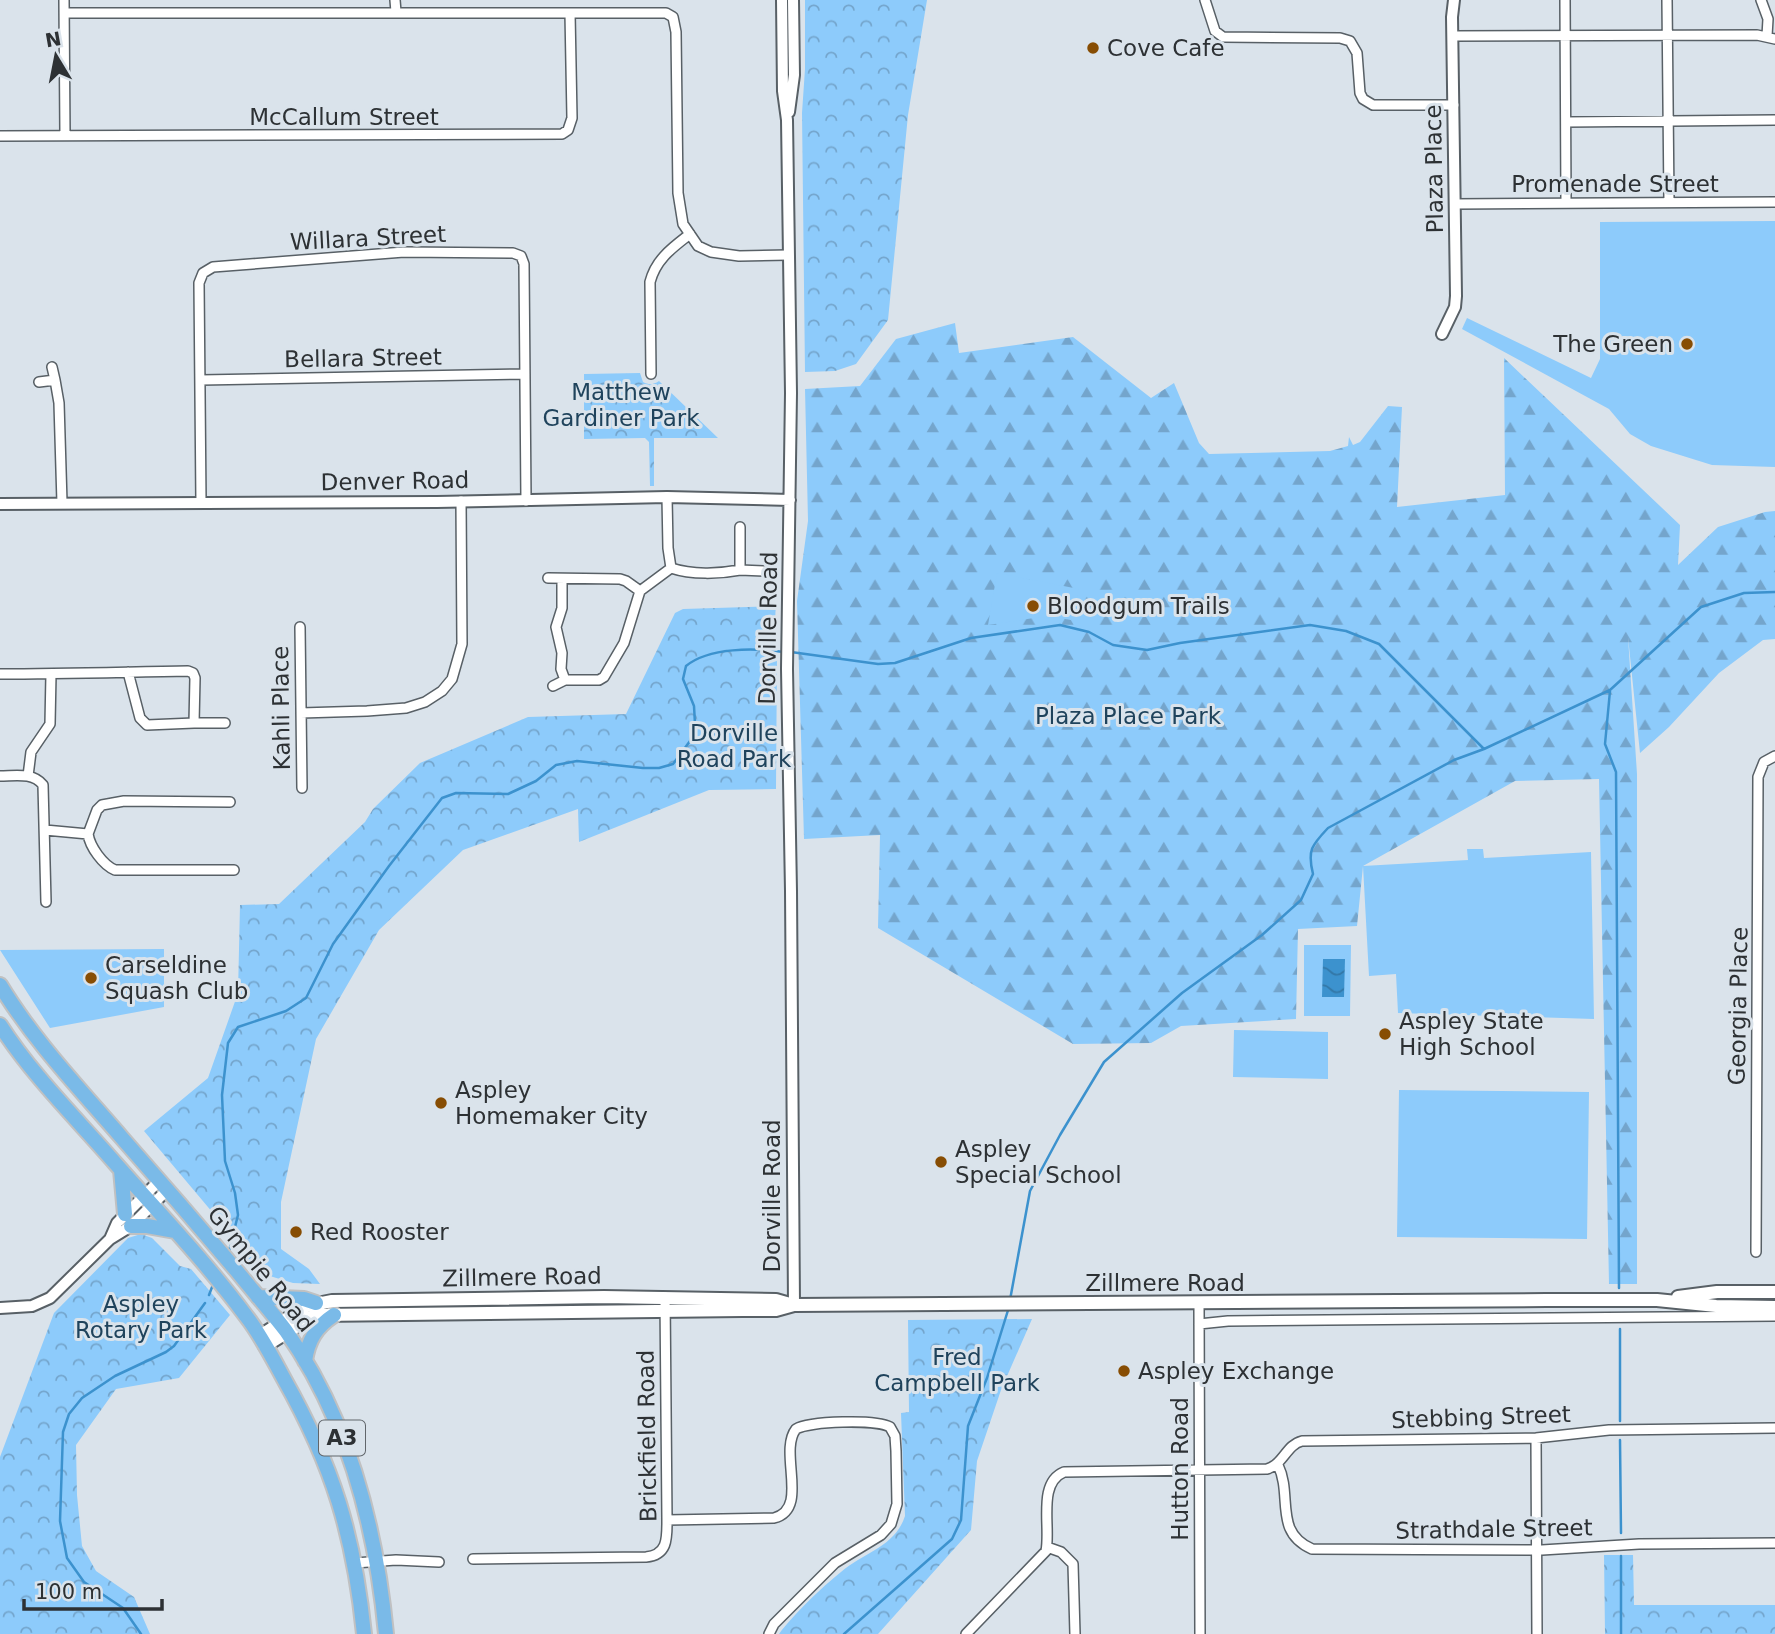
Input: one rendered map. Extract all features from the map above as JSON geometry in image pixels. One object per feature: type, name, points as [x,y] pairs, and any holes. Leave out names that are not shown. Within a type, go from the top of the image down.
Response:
[{"type":"highway","name":"Gympie Road","points":[[0,985],[49,1055],[258,1297],[283,1328],[304,1361],[348,1451],[363,1500],[377,1562],[386,1634]]},
{"type":"highway","name":"Gympie Road","points":[[0,1025],[34,1071],[234,1301],[263,1341],[325,1458],[355,1563],[364,1634]]},
{"type":"highway","points":[[121,1170],[128,1220],[175,1231]]},
{"type":"highway","points":[[258,1297],[304,1298],[316,1303]]},
{"type":"highway","points":[[304,1361],[310,1340],[321,1324],[334,1315]]},
{"type":"main road","name":"Zillmere Road","points":[[1657,1300],[1717,1292],[1775,1292]]},
{"type":"main road","name":"Zillmere Road","points":[[263,1341],[316,1303],[413,1299],[665,1297],[776,1300],[794,1305],[1657,1300],[1716,1306],[1775,1307]]},
{"type":"main road","name":"Zillmere Road","points":[[283,1328],[310,1318],[334,1315],[776,1310],[794,1305]]},
{"type":"street","points":[[64,0],[65,135]]},
{"type":"street","points":[[396,0],[396,12]]},
{"type":"street","name":"Dorville Road","points":[[782,0],[783,91],[787,120],[791,393],[787,668],[792,904],[794,1305]]},
{"type":"street","name":"Dorville Road","points":[[787,120],[794,75],[793,0]]},
{"type":"street","points":[[1205,0],[1212,26],[1223,37],[1340,38],[1350,41],[1357,53],[1360,93],[1363,99],[1373,105],[1454,105]]},
{"type":"street","name":"Plaza Place","points":[[1443,334],[1455,307],[1456,296],[1452,36],[1454,0]]},
{"type":"street","points":[[1565,0],[1566,203]]},
{"type":"street","points":[[1667,0],[1670,202]]},
{"type":"street","points":[[1452,36],[1771,38],[1761,0]]},
{"type":"street","points":[[65,13],[658,12],[673,17],[676,32],[678,193],[683,224],[698,246],[710,252],[739,256],[788,255]]},
{"type":"street","name":"McCallum Street","points":[[0,136],[562,134],[568,130],[572,118],[570,13]]},
{"type":"street","points":[[1566,122],[1775,120]]},
{"type":"street","name":"Promenade Street","points":[[1455,204],[1775,202]]},
{"type":"street","points":[[651,374],[650,282],[654,268],[661,258],[690,234]]},
{"type":"street","name":"Willara Street","points":[[201,503],[199,283],[203,273],[214,267],[404,252],[513,253],[521,256],[524,264],[526,501]]},
{"type":"street","points":[[52,367],[59,396],[62,503]]},
{"type":"street","name":"Bellara Street","points":[[201,380],[525,374]]},
{"type":"street","points":[[39,382],[55,380]]},
{"type":"street","points":[[667,497],[671,568]]},
{"type":"street","name":"Denver Road","points":[[0,504],[526,501],[667,497],[790,500]]},
{"type":"street","points":[[301,713],[406,708],[433,697],[452,679],[462,644],[461,501]]},
{"type":"street","points":[[740,527],[740,570]]},
{"type":"street","points":[[671,568],[682,572],[764,571]]},
{"type":"street","points":[[553,686],[565,680],[598,680],[604,677],[624,643],[640,591],[671,568]]},
{"type":"street","points":[[548,578],[620,579],[626,580],[640,591]]},
{"type":"street","points":[[562,579],[562,608],[556,627],[562,653],[561,669],[565,680]]},
{"type":"street","name":"Kahli Place","points":[[300,627],[302,788]]},
{"type":"street","points":[[0,674],[188,671],[193,673],[194,723]]},
{"type":"street","points":[[128,672],[139,718],[143,722],[225,723]]},
{"type":"street","points":[[28,776],[31,752],[50,724],[51,674]]},
{"type":"street","name":"Georgia Place","points":[[1756,1252],[1758,777],[1764,762],[1775,756]]},
{"type":"street","points":[[0,776],[38,778],[43,785],[46,902]]},
{"type":"street","points":[[230,802],[124,801],[102,805],[97,810],[88,834],[94,848],[110,868],[116,870],[234,870]]},
{"type":"street","points":[[45,830],[88,834]]},
{"type":"street","points":[[0,1308],[32,1306],[50,1298],[110,1239],[117,1223],[128,1220],[163,1185]]},
{"type":"street","name":"Brickfield Road","points":[[473,1559],[653,1556],[661,1552],[667,1543],[665,1297]]},
{"type":"street","points":[[1536,1300],[1537,1319]]},
{"type":"street","name":"Hutton Road","points":[[1199,1304],[1200,1634]]},
{"type":"street","name":"Zillmere Road","points":[[1199,1324],[1228,1321],[1775,1316]]},
{"type":"street","points":[[667,1520],[783,1516],[791,1504],[790,1441],[796,1429],[803,1424],[832,1423],[878,1423],[890,1427],[895,1436],[897,1504],[891,1524],[881,1535],[828,1569],[774,1625],[769,1634]]},
{"type":"street","name":"Stebbing Street","points":[[1278,1465],[1293,1444],[1302,1441],[1536,1438],[1609,1430],[1775,1428]]},
{"type":"street","points":[[1536,1438],[1537,1634]]},
{"type":"street","points":[[966,1634],[1039,1560],[1047,1547],[1049,1489],[1053,1479],[1061,1473],[1262,1469],[1278,1465]]},
{"type":"street","name":"Strathdale Street","points":[[1278,1465],[1284,1481],[1286,1518],[1290,1532],[1300,1543],[1312,1549],[1537,1549],[1639,1544],[1775,1543]]},
{"type":"street","points":[[1047,1547],[1061,1552],[1073,1564],[1075,1634]]},
{"type":"street","points":[[355,1563],[405,1560],[439,1562]]},
{"type":"green space","points":[[805,0],[927,0],[908,115],[888,320],[856,364],[835,371],[805,372],[802,113]]},
{"type":"green space","name":"The Green","points":[[1775,221],[1775,467],[1712,465],[1651,446],[1630,434],[1609,409],[1462,329],[1467,318],[1591,378],[1600,359],[1600,222]]},
{"type":"green space","name":"Plaza Place Park","points":[[955,323],[959,353],[1073,337],[1151,398],[1174,383],[1199,443],[1209,454],[1330,451],[1348,446],[1349,437],[1353,445],[1360,442],[1388,406],[1402,407],[1397,507],[1505,495],[1504,358],[1680,525],[1678,565],[1718,527],[1775,511],[1775,639],[1763,640],[1719,673],[1669,727],[1640,753],[1628,637],[1637,774],[1637,1284],[1609,1284],[1599,779],[1515,781],[1363,866],[1357,926],[1298,929],[1296,1019],[1181,1026],[1151,1043],[1073,1044],[878,928],[880,835],[804,839],[797,601],[808,521],[805,389],[860,386],[896,339]]},
{"type":"green space","name":"Matthew Gardiner Park","points":[[640,373],[645,383],[653,384],[659,381],[718,438],[654,438],[654,486],[650,486],[649,442],[645,438],[584,439],[584,374]]},
{"type":"green space","name":"Bloodgum Trails","points":[[997,573],[1079,589],[1071,620],[1047,616],[988,625]]},
{"type":"green space","name":"Dorville Road Park","points":[[776,606],[776,789],[709,790],[579,842],[578,809],[463,850],[379,930],[316,1039],[281,1202],[281,1249],[309,1269],[320,1284],[293,1283],[253,1271],[234,1238],[144,1131],[208,1078],[238,993],[240,905],[279,904],[365,822],[373,809],[420,763],[528,717],[626,714],[675,613],[683,609]]},
{"type":"green space","points":[[1467,849],[1483,849],[1484,858],[1591,852],[1594,1019],[1398,1013],[1396,974],[1369,976],[1363,866],[1468,860]]},
{"type":"green space","points":[[1304,945],[1351,945],[1350,1016],[1304,1016]]},
{"type":"green space","name":"Carseldine Squash Club","points":[[164,949],[164,1007],[50,1028],[0,950]]},
{"type":"green space","points":[[1234,1030],[1328,1032],[1328,1079],[1233,1077]]},
{"type":"green space","points":[[1399,1090],[1589,1092],[1587,1239],[1397,1237]]},
{"type":"green space","name":"Aspley Rotary Park","points":[[141,1234],[152,1238],[180,1266],[191,1269],[230,1315],[179,1378],[116,1389],[76,1445],[82,1546],[96,1571],[134,1597],[150,1634],[0,1634],[0,1457],[54,1313],[128,1238]]},
{"type":"green space","name":"Fred Campbell Park","points":[[1032,1319],[1001,1390],[977,1461],[971,1530],[878,1634],[779,1634],[833,1578],[894,1535],[905,1516],[901,1413],[909,1412],[908,1320]]},
{"type":"green space","points":[[1604,1555],[1633,1555],[1634,1605],[1775,1605],[1775,1634],[1605,1634]]},
{"type":"water","points":[[1323,959],[1345,959],[1344,997],[1322,997]]},
{"type":"waterway","points":[[1010,1300],[1030,1191],[1104,1062],[1182,993],[1262,935],[1301,900],[1313,874],[1312,848],[1328,828],[1454,760],[1484,749],[1610,690],[1701,607],[1744,593],[1775,592]]},
{"type":"waterway","points":[[791,652],[878,664],[895,663],[971,638],[1060,625],[1089,632],[1113,645],[1147,650],[1310,625],[1346,631],[1379,644],[1484,749]]},
{"type":"waterway","points":[[229,1251],[238,1215],[235,1193],[225,1161],[222,1095],[228,1043],[238,1027],[286,1011],[306,998],[333,944],[442,798],[456,793],[508,794],[536,781],[556,765],[577,761],[643,768],[659,768],[673,764],[690,741],[695,724],[694,706],[683,679],[686,666],[719,652],[784,652]]},
{"type":"waterway","points":[[1610,691],[1605,744],[1616,772],[1619,1288]]},
{"type":"waterway","points":[[209,1295],[214,1282]]},
{"type":"waterway","points":[[141,1634],[123,1608],[84,1582],[67,1558],[60,1521],[63,1432],[69,1414],[82,1398],[115,1376],[174,1346],[205,1303]]},
{"type":"waterway","points":[[844,1634],[952,1539],[961,1520],[968,1426],[987,1378],[1009,1307]]},
{"type":"waterway","points":[[1620,1329],[1620,1421]]},
{"type":"waterway","points":[[1620,1440],[1621,1533]]},
{"type":"waterway","points":[[1621,1556],[1621,1634]]},
{"type":"place","name":"Cove Cafe","points":[[1093,48]]},
{"type":"place","name":"The Green","points":[[1687,344]]},
{"type":"place","name":"Bloodgum Trails","points":[[1033,606]]},
{"type":"place","name":"Carseldine Squash Club","points":[[91,978]]},
{"type":"place","name":"Aspley State High School","points":[[1385,1034]]},
{"type":"place","name":"Aspley Homemaker City","points":[[441,1103]]},
{"type":"place","name":"Aspley Special School","points":[[941,1162]]},
{"type":"place","name":"Red Rooster","points":[[296,1232]]},
{"type":"place","name":"Aspley Exchange","points":[[1124,1371]]}]
